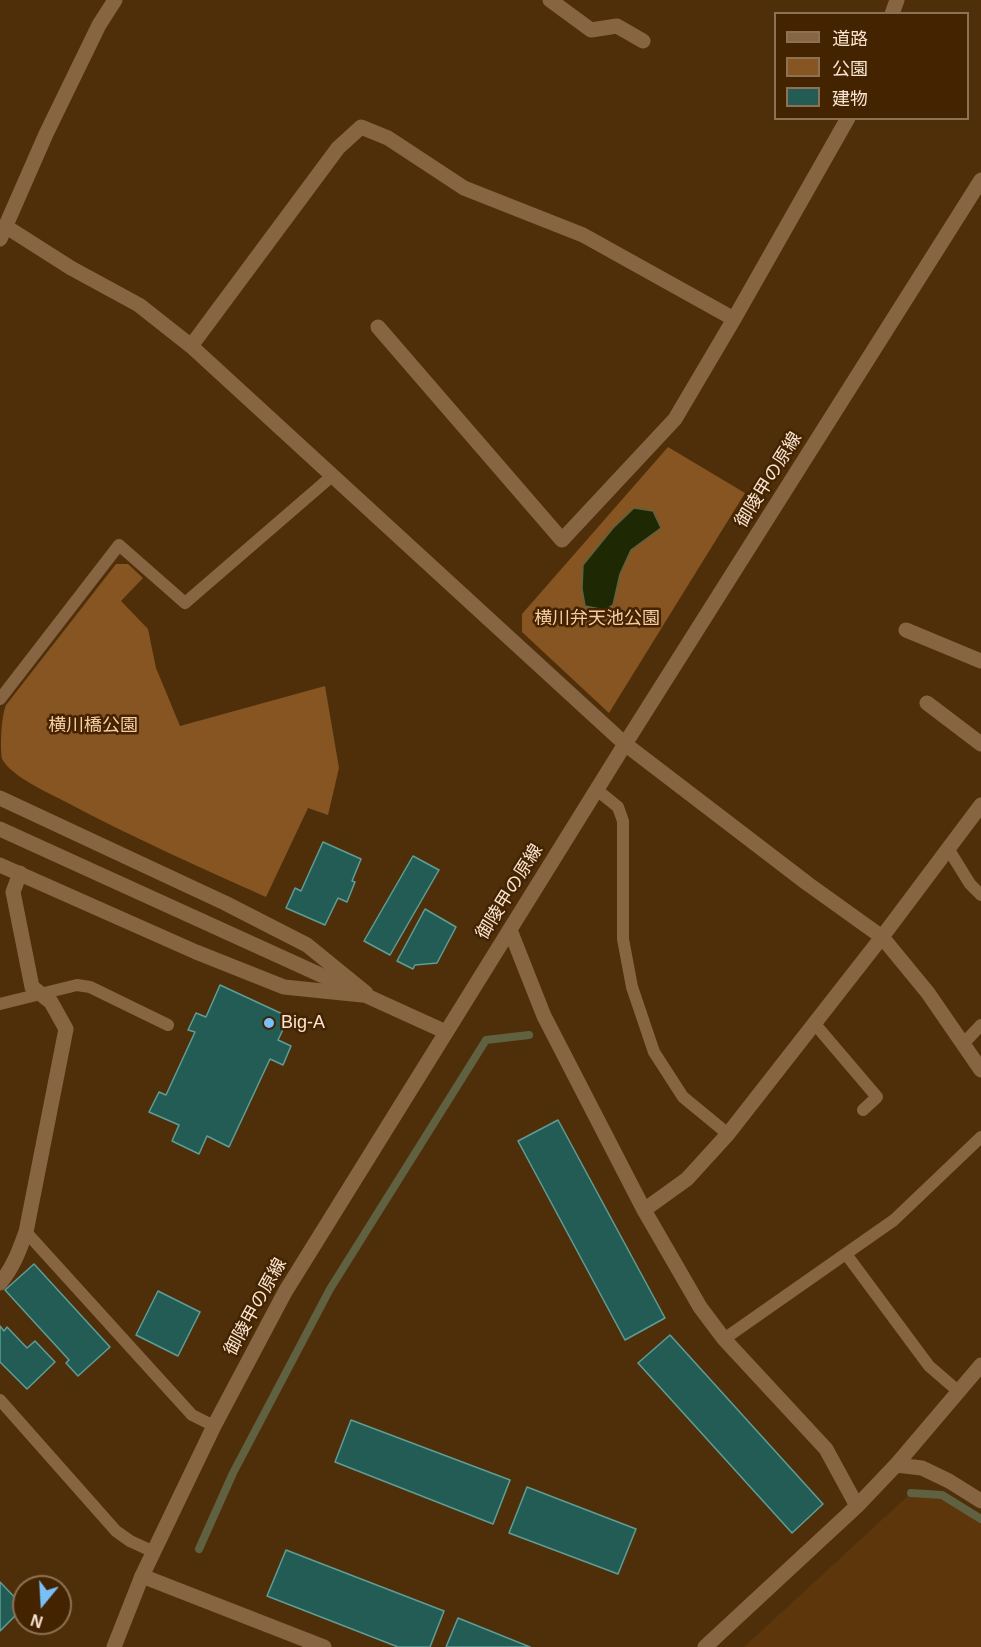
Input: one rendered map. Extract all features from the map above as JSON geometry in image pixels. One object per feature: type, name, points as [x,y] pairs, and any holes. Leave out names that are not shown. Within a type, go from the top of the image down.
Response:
[{"type":"street","points":[[114,0],[79,64],[2,233],[139,305],[191,346],[625,744],[808,885],[882,937],[928,993],[981,1070]]},
{"type":"street","points":[[550,0],[591,30],[617,26],[643,41]]},
{"type":"street","points":[[378,327],[562,540],[675,419],[734,320],[847,120]]},
{"type":"street","points":[[191,346],[338,148],[361,128],[388,138],[464,188],[583,235],[734,320]]},
{"type":"street","name":"御陵甲の原線","points":[[114,1647],[142,1576],[214,1426],[285,1292],[625,744],[979,188]]},
{"type":"street","points":[[906,630],[981,661]]},
{"type":"street","points":[[927,703],[981,744]]},
{"type":"street","points":[[0,798],[225,903],[307,945],[371,996]]},
{"type":"street","points":[[644,1210],[687,1179],[728,1134],[980,807]]},
{"type":"street","points":[[0,829],[446,1032]]},
{"type":"street","points":[[0,865],[196,952],[284,987],[371,996]]},
{"type":"street","points":[[0,1283],[13,1264],[26,1232],[66,1029],[51,1002],[32,987],[13,892],[20,873]]},
{"type":"street","points":[[510,930],[544,1016],[644,1210],[700,1306],[724,1339],[826,1449],[857,1506]]},
{"type":"street","points":[[705,1647],[857,1506],[896,1465],[981,1365]]},
{"type":"street","points":[[896,1465],[922,1468],[949,1481],[981,1501]]},
{"type":"street","points":[[142,1576],[324,1647]]},
{"type":"lane","points":[[0,699],[119,545],[186,603],[332,476]]},
{"type":"lane","points":[[597,790],[618,807],[623,821],[623,939],[632,987],[654,1052],[683,1097],[728,1134]]},
{"type":"lane","points":[[949,850],[970,884],[981,895]]},
{"type":"lane","points":[[0,1004],[77,985],[90,987],[168,1025]]},
{"type":"lane","points":[[814,1023],[877,1097],[862,1110]]},
{"type":"lane","points":[[963,1044],[981,1025]]},
{"type":"lane","points":[[724,1339],[894,1220],[981,1137]]},
{"type":"lane","points":[[26,1232],[192,1415],[214,1426]]},
{"type":"lane","points":[[846,1254],[929,1366],[958,1391]]},
{"type":"lane","points":[[0,1400],[116,1531],[130,1541],[154,1552]]},
{"type":"shaded area","points":[[634,508],[653,511],[661,528],[631,550],[620,574],[613,605],[605,610],[585,606],[582,589],[583,565],[613,528]]},
{"type":"shaded area","points":[[911,1493],[942,1495],[981,1519],[981,1647],[744,1647]]},
{"type":"green space","name":"横川弁天池公園","points":[[668,447],[745,493],[609,713],[522,632],[522,614]]},
{"type":"green space","name":"横川橋公園","points":[[116,564],[128,564],[143,578],[121,601],[148,629],[156,668],[180,726],[325,686],[339,768],[328,815],[308,808],[266,897],[141,840],[41,789],[14,772],[2,759],[1,732],[6,705]]},
{"type":"building","points":[[323,842],[361,859],[347,902],[338,898],[325,925],[286,908],[295,888],[301,891]]},
{"type":"building","points":[[413,856],[439,870],[390,955],[364,941]]},
{"type":"building","points":[[425,909],[456,927],[437,963],[415,965],[413,969],[397,961]]},
{"type":"building","points":[[220,985],[289,1017],[278,1040],[291,1046],[283,1065],[270,1059],[229,1147],[207,1136],[199,1154],[172,1141],[179,1125],[149,1112],[159,1092],[166,1095],[195,1032],[188,1030],[196,1013],[206,1017]]},
{"type":"building","points":[[558,1120],[665,1318],[625,1340],[518,1141]]},
{"type":"building","points":[[34,1264],[110,1347],[78,1376],[66,1363],[69,1360],[5,1290]]},
{"type":"building","points":[[158,1291],[200,1312],[178,1356],[136,1335]]},
{"type":"building","points":[[0,1326],[4,1331],[7,1327],[27,1348],[35,1341],[55,1362],[27,1389],[0,1362]]},
{"type":"building","points":[[670,1335],[823,1504],[792,1533],[638,1363]]},
{"type":"building","points":[[351,1420],[510,1480],[493,1524],[335,1462]]},
{"type":"building","points":[[527,1487],[636,1529],[618,1574],[509,1533]]},
{"type":"building","points":[[286,1550],[444,1611],[430,1647],[398,1647],[267,1596]]},
{"type":"building","points":[[0,1582],[12,1594],[12,1619],[0,1631]]},
{"type":"building","points":[[458,1618],[530,1647],[446,1647]]},
{"type":"waterway","points":[[199,1549],[233,1473],[330,1289],[486,1040],[529,1035]]},
{"type":"waterway","points":[[911,1493],[942,1495],[981,1519]]},
{"type":"place","name":"Big-A","points":[[269,1023]]}]
